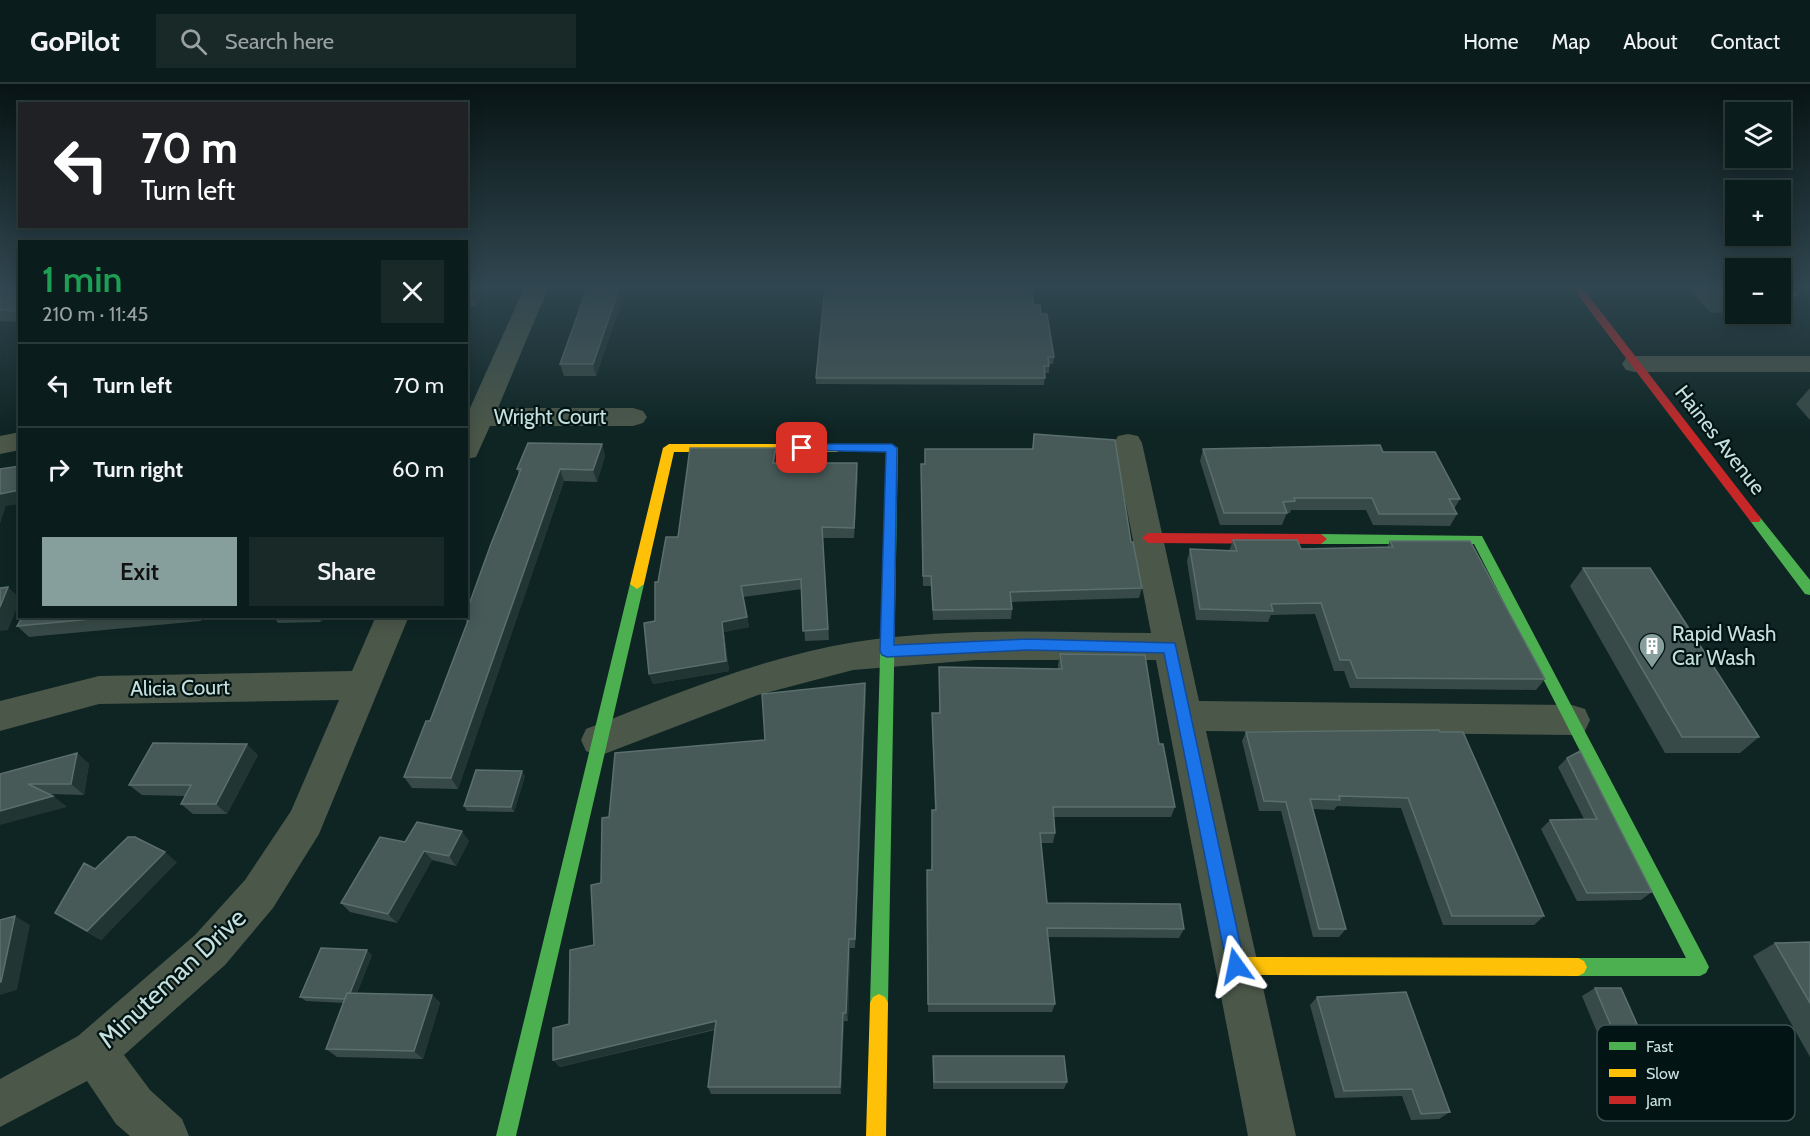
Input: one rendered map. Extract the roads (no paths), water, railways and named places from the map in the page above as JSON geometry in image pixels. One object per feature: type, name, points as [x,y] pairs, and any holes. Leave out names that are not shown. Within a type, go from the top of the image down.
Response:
[{"type":"street","points":[[468,442],[474,417],[513,335]]},
{"type":"street","name":"Haines Avenue","points":[[1613,335],[1810,590]]},
{"type":"street","points":[[1635,364],[1810,364]]},
{"type":"street","name":"Wright Court","points":[[474,417],[633,417]]},
{"type":"street","points":[[0,445],[18,441]]},
{"type":"street","points":[[1128,443],[1272,1136]]},
{"type":"street","points":[[506,1136],[669,448],[892,448],[876,1136]]},
{"type":"street","points":[[1148,538],[1478,539],[1700,967],[1236,966]]},
{"type":"street","name":"Minuteman Drive","points":[[0,1104],[94,1052],[210,950],[259,894],[305,822],[392,618]]},
{"type":"street","points":[[599,740],[775,675],[852,656],[887,651],[1028,644],[1170,647]]},
{"type":"street","name":"Alicia Court","points":[[0,716],[99,690],[363,685]]},
{"type":"street","points":[[1185,717],[1572,720]]},
{"type":"street","points":[[94,1052],[133,1107],[165,1136]]},
{"type":"place","name":"Rapid Wash Car Wash","points":[[1652,669]]}]
